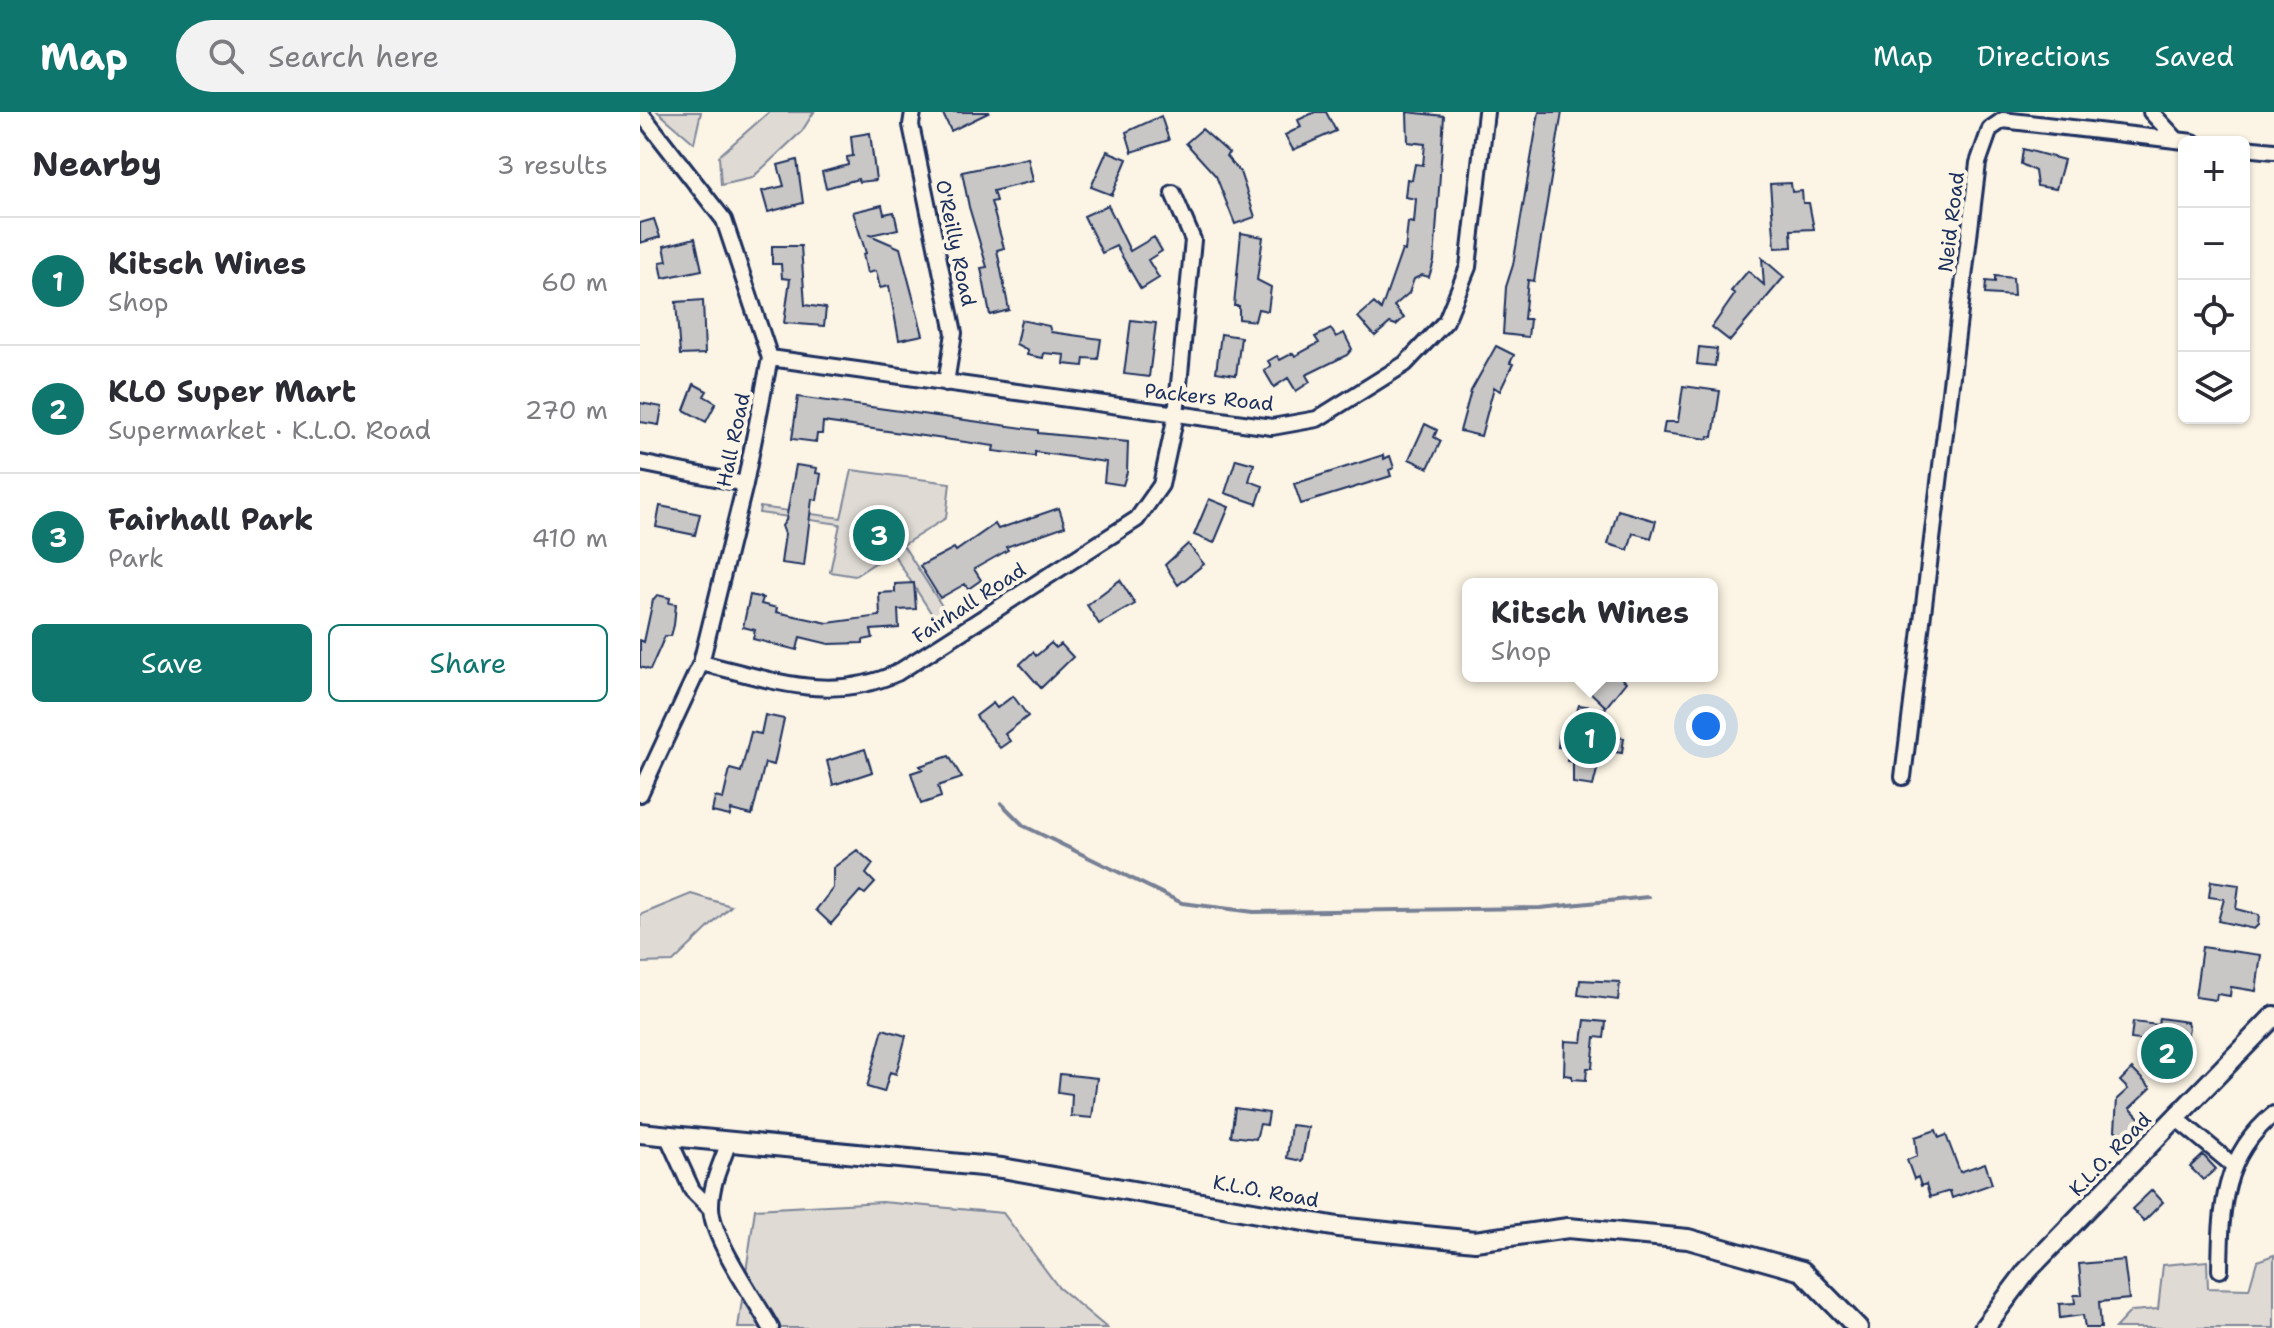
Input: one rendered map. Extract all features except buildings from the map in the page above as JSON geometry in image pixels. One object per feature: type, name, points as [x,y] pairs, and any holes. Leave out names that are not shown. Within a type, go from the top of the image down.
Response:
[{"type":"main road","name":"K.L.O. Road","points":[[1984,1328],[2027,1271],[2274,1016]]},
{"type":"main road","name":"K.L.O. Road","points":[[640,1133],[1002,1168],[1338,1227],[1425,1236],[1475,1241],[1568,1228],[1688,1239],[1802,1271],[1858,1328]]},
{"type":"street","name":"Hall Road","points":[[640,112],[724,220],[770,358],[745,484],[701,663],[640,794]]},
{"type":"street","name":"O'Reilly Road","points":[[913,112],[911,125],[954,333],[946,383]]},
{"type":"street","name":"Packers Road","points":[[770,358],[1272,427],[1317,419],[1405,364],[1446,321],[1468,267],[1486,112]]},
{"type":"street","points":[[2151,112],[2177,140]]},
{"type":"street","name":"Neid Road","points":[[1903,777],[1931,527],[1978,163],[1990,129],[2003,120],[2177,140]]},
{"type":"street","points":[[2250,149],[2274,151]]},
{"type":"street","name":"Fairhall Road","points":[[701,663],[827,691],[868,686],[897,673],[1137,519],[1161,485],[1176,415],[1193,240],[1173,193]]},
{"type":"street","points":[[640,463],[745,484]]},
{"type":"street","points":[[2220,1270],[2221,1202],[2234,1166],[2261,1124],[2274,1114]]},
{"type":"street","points":[[2176,1118],[2234,1166]]},
{"type":"street","points":[[667,1135],[692,1190],[711,1209]]},
{"type":"street","points":[[729,1141],[717,1171],[711,1209],[719,1234],[771,1328]]},
{"type":"shaded area","points":[[658,112],[701,112],[694,143]]},
{"type":"shaded area","points":[[769,112],[814,112],[802,131],[752,178],[721,185],[719,156]]},
{"type":"shaded area","points":[[852,470],[950,483],[946,518],[903,545],[949,617],[935,619],[892,552],[855,576],[830,572],[840,524],[759,513],[760,507],[841,518]]},
{"type":"shaded area","points":[[691,894],[731,906],[673,962],[640,963],[640,915]]},
{"type":"shaded area","points":[[882,1202],[1003,1213],[1059,1288],[1107,1328],[738,1328],[755,1209]]},
{"type":"shaded area","points":[[2274,1255],[2274,1328],[2115,1328],[2131,1311],[2158,1309],[2163,1265],[2207,1261],[2208,1288],[2249,1289],[2257,1261]]},
{"type":"waterway","points":[[1001,803],[1024,826],[1182,903],[1254,912],[1540,908],[1648,897]]},
{"type":"place","name":"Fairhall Park","points":[[879,535]]},
{"type":"place","name":"Kitsch Wines","points":[[1590,738]]},
{"type":"place","name":"KLO Super Mart","points":[[2167,1053]]}]
